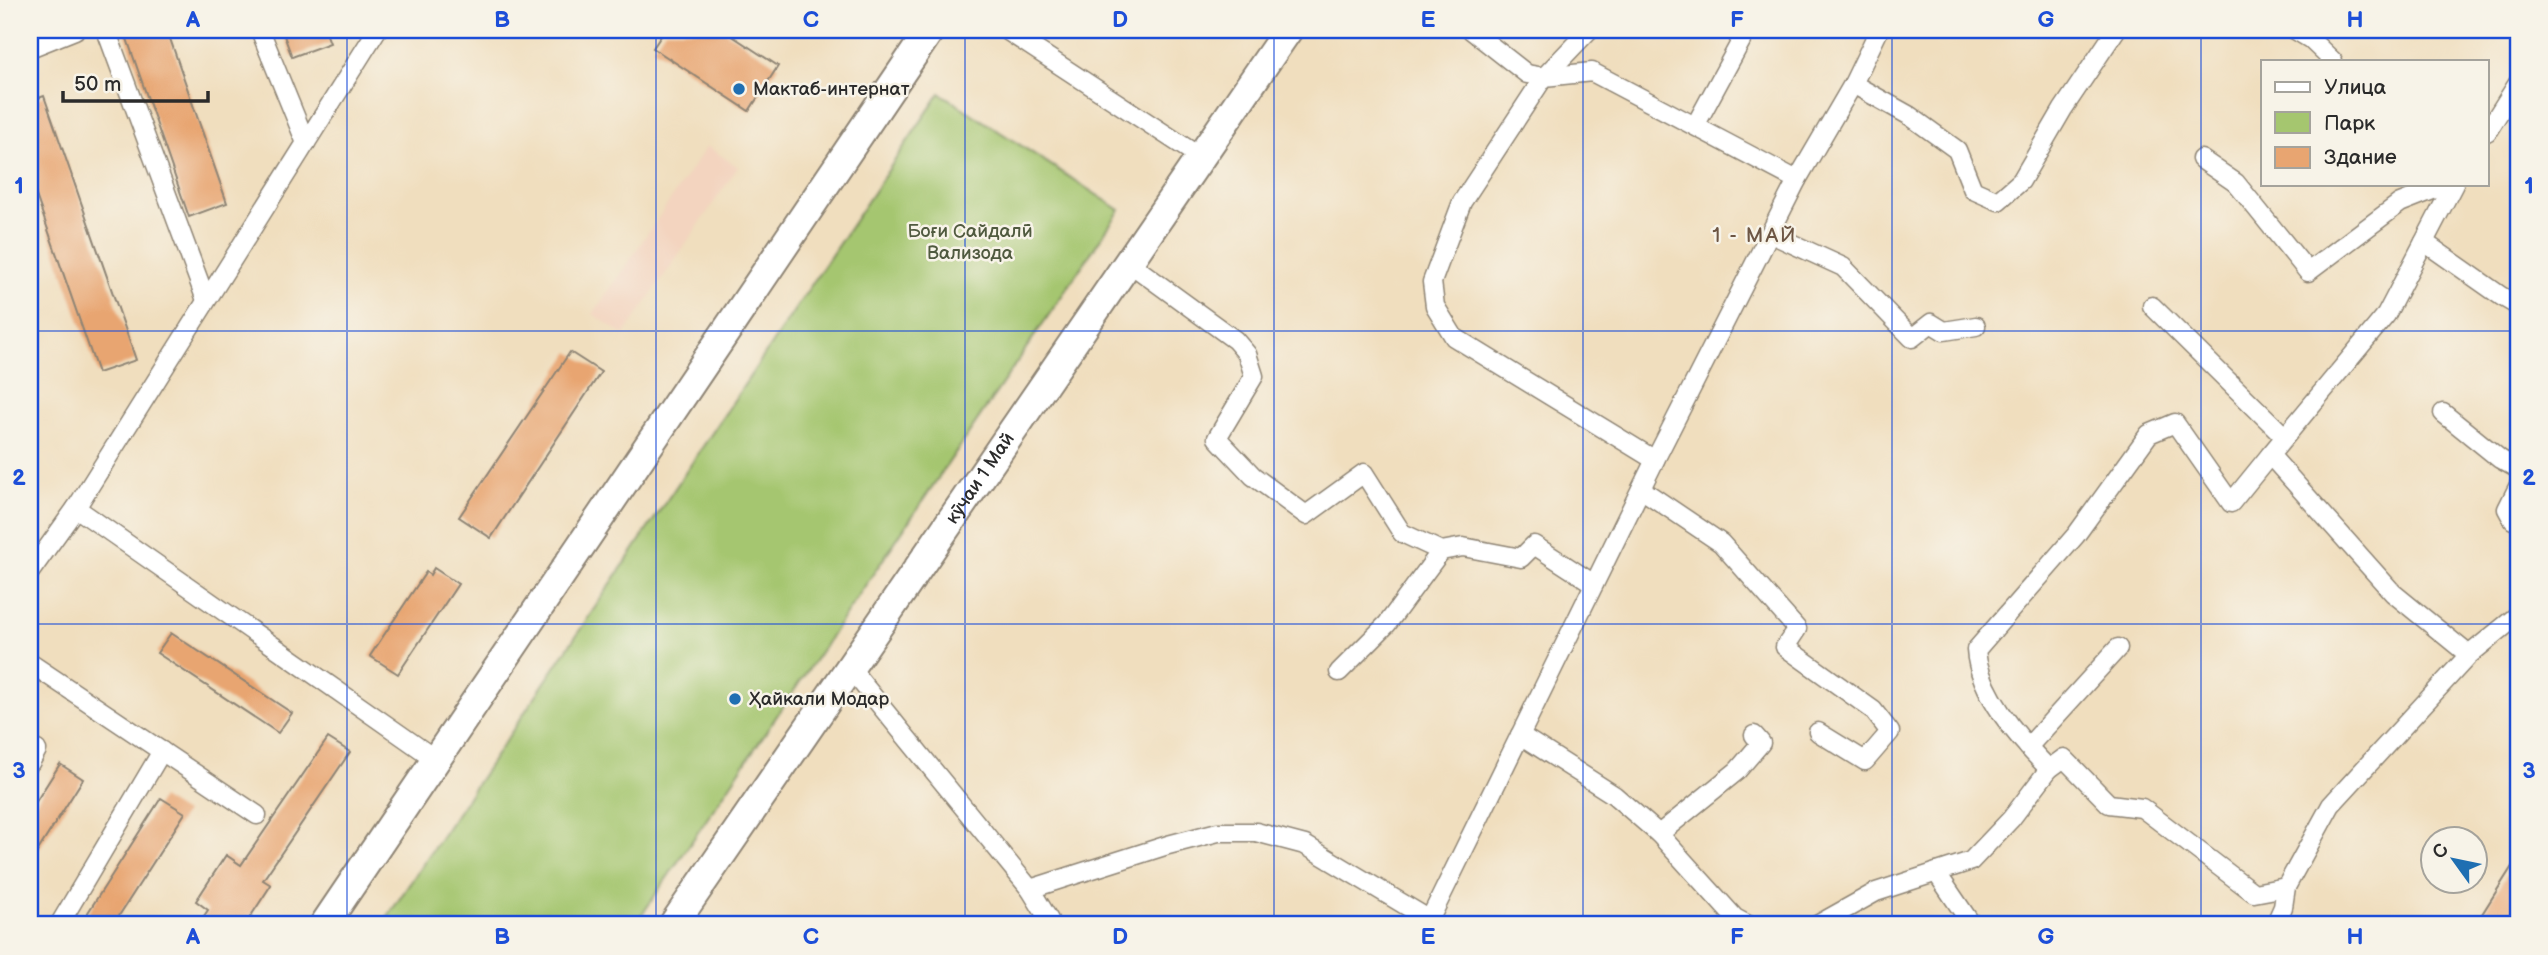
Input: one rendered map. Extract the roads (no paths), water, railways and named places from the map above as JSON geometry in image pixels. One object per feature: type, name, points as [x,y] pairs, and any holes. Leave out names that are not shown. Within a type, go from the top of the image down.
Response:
[{"type":"main road","points":[[324,925],[930,30]]},
{"type":"main road","name":"кӯчаи 1 Май","points":[[673,925],[1288,30]]},
{"type":"street","points":[[30,48],[75,30]]},
{"type":"street","points":[[106,30],[206,300]]},
{"type":"street","points":[[260,30],[306,143]]},
{"type":"street","points":[[30,572],[76,508],[377,30]]},
{"type":"street","points":[[1006,30],[1200,157]]},
{"type":"street","points":[[1471,30],[1527,74],[1544,78],[1592,72],[1797,180]]},
{"type":"street","points":[[1589,30],[1544,78],[1462,202],[1432,282],[1435,306],[1454,337],[1655,460]]},
{"type":"street","points":[[1695,126],[1747,30]]},
{"type":"street","points":[[1030,889],[1218,832],[1256,832],[1305,845],[1428,922],[1655,460],[1797,180],[1853,84],[1879,30]]},
{"type":"street","points":[[1853,84],[1910,117],[1957,150],[1973,190],[1998,201],[2021,181],[2063,109],[2116,30]]},
{"type":"street","points":[[2295,30],[2310,39],[2332,60]]},
{"type":"street","points":[[2488,130],[2518,83]]},
{"type":"street","points":[[2201,159],[2236,183],[2308,272],[2400,203],[2443,186]]},
{"type":"street","points":[[2049,769],[2012,730],[1977,668],[1976,650],[2076,535],[2149,434],[2175,424],[2231,503],[2386,315],[2453,186]]},
{"type":"street","points":[[1771,234],[1843,267],[1912,338],[1931,323],[1944,331],[1976,326]]},
{"type":"street","points":[[2424,242],[2518,306]]},
{"type":"street","points":[[1128,262],[1235,340],[1247,354],[1254,376],[1217,438],[1253,476],[1306,515],[1364,473],[1402,533],[1441,551],[1463,547],[1521,558],[1534,545],[1594,584]]},
{"type":"street","points":[[2152,306],[2285,437]]},
{"type":"street","points":[[2443,413],[2500,459],[2518,469]]},
{"type":"street","points":[[2270,454],[2393,593],[2469,654]]},
{"type":"street","points":[[2518,487],[2507,509],[2518,523]]},
{"type":"street","points":[[1641,489],[1721,543],[1797,629],[1785,647],[1873,710],[1890,732],[1865,761],[1818,732]]},
{"type":"street","points":[[76,508],[435,759]]},
{"type":"street","points":[[1339,672],[1387,624],[1441,551]]},
{"type":"street","points":[[2275,925],[2283,907],[2286,887],[2331,805],[2469,654],[2518,615]]},
{"type":"street","points":[[2028,747],[2118,648]]},
{"type":"street","points":[[30,663],[257,815]]},
{"type":"street","points":[[849,667],[1030,889],[1049,920],[1049,925]]},
{"type":"street","points":[[1520,735],[1614,795],[1659,834],[1735,918],[1748,925]]},
{"type":"street","points":[[1659,834],[1737,771],[1761,743],[1754,735]]},
{"type":"street","points":[[59,925],[162,751]]},
{"type":"street","points":[[1817,925],[1876,892],[1971,861],[2011,819],[2049,769],[2064,758],[2109,804],[2142,808],[2254,894],[2286,887]]},
{"type":"street","points":[[1936,872],[1972,925]]},
{"type":"place","name":"Мактаб-интернат","points":[[739,89]]},
{"type":"place","name":"Ҳайкали Модар","points":[[735,699]]},
{"type":"district","name":"1 - МАЙ","points":[[1755,235]]},
{"type":"park label","name":"Боғи Сайдалӣ Вализода","points":[[970,242]]}]
